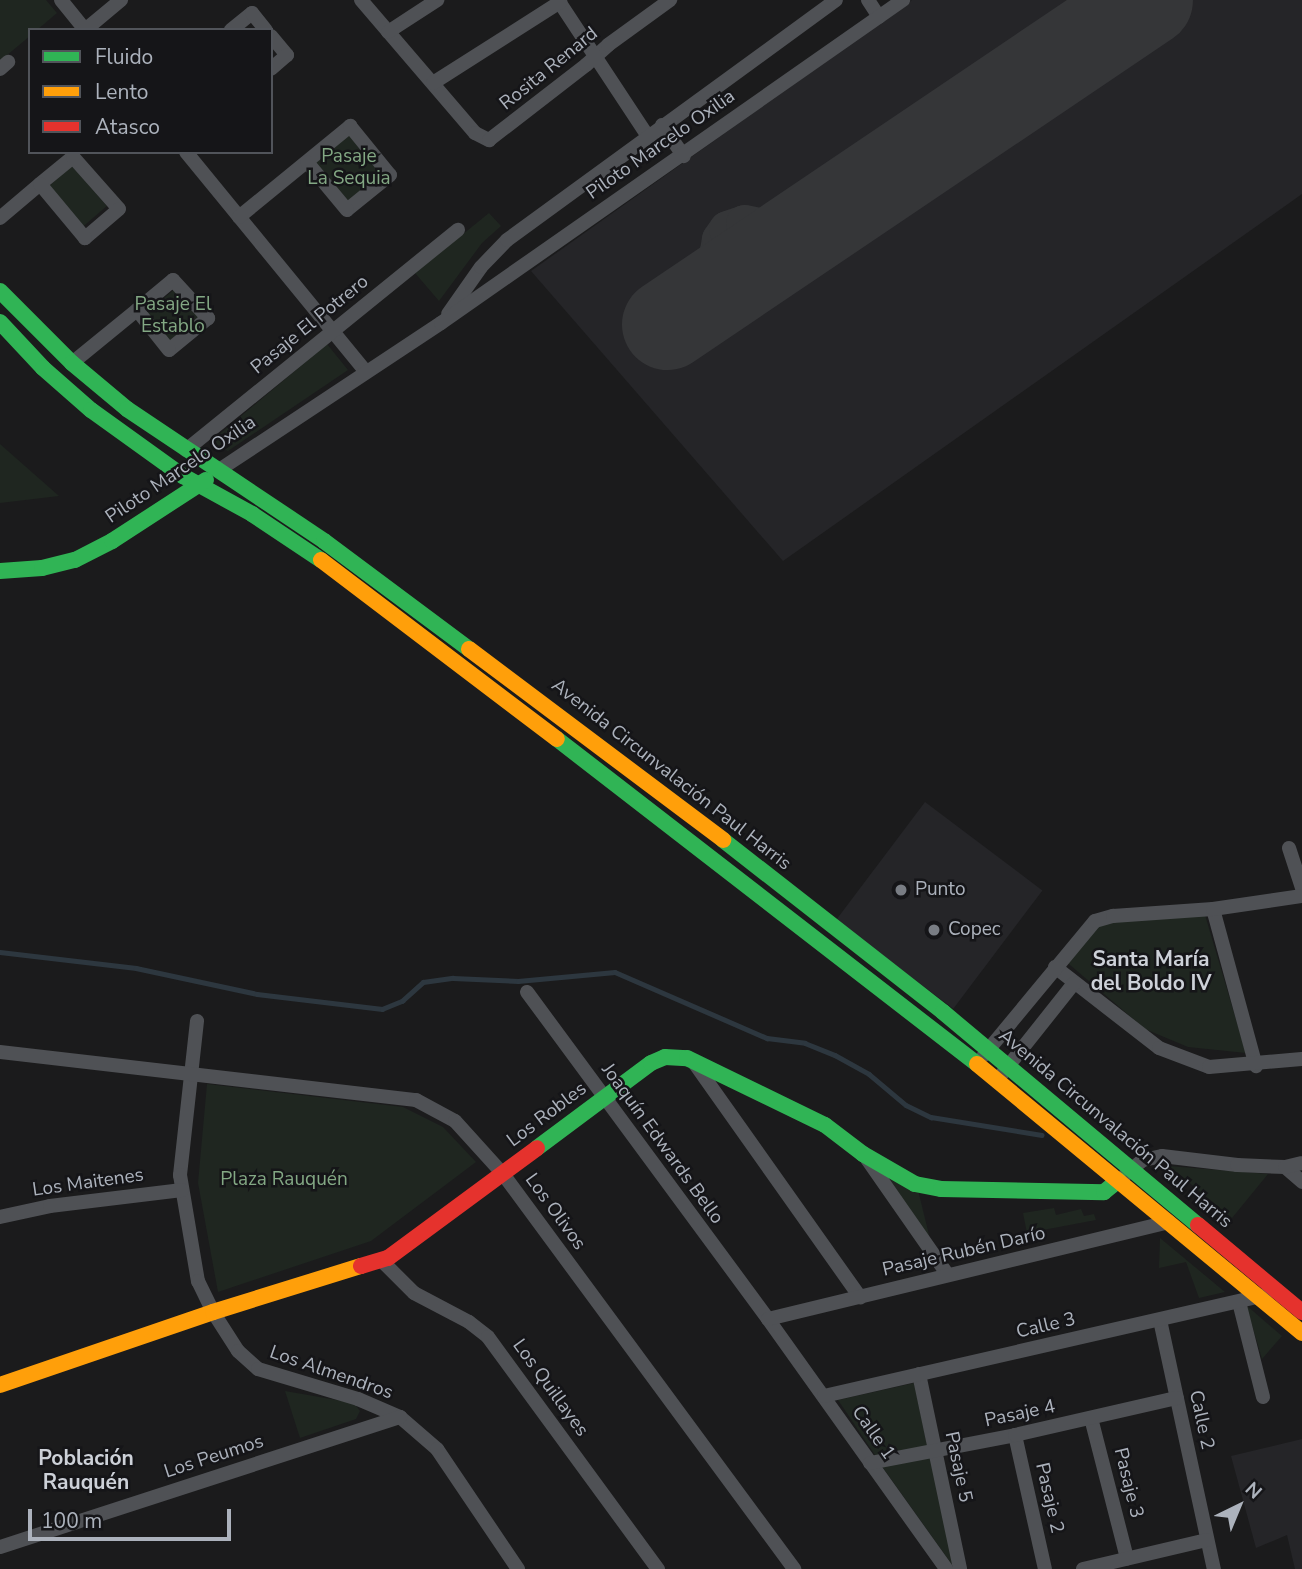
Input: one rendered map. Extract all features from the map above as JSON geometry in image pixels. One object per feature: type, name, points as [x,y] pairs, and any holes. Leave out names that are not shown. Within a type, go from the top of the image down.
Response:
[{"type":"main road","name":"Avenida Circunvalación Paul Harris","points":[[0,291],[72,363],[127,409],[302,524],[619,760],[1008,1066],[1125,1175],[1169,1222],[1302,1333]]},
{"type":"main road","name":"Avenida Circunvalación Paul Harris","points":[[0,322],[43,368],[91,410],[198,485],[252,514],[311,552],[737,876],[976,1064],[1302,1312]]},
{"type":"main road","name":"Piloto Marcelo Oxilia","points":[[0,571],[42,568],[84,556],[219,470]]},
{"type":"main road","name":"Los Robles","points":[[0,1385],[213,1312],[382,1261],[658,1059],[673,1056],[693,1061],[825,1125],[863,1154],[915,1184],[941,1189],[1104,1192],[1125,1175]]},
{"type":"street","points":[[61,0],[83,28]]},
{"type":"street","points":[[87,28],[121,0]]},
{"type":"street","points":[[360,0],[433,83],[558,1],[648,135]]},
{"type":"street","points":[[388,32],[437,0]]},
{"type":"street","name":"Rosita Renard","points":[[433,83],[475,133],[485,139],[495,138],[670,0]]},
{"type":"street","name":"Piloto Marcelo Oxilia","points":[[441,323],[481,267],[507,240],[836,0]]},
{"type":"street","points":[[868,0],[879,17]]},
{"type":"street","name":"Piloto Marcelo Oxilia","points":[[219,470],[441,323],[684,156],[903,0]]},
{"type":"street","points":[[233,28],[252,13],[264,28]]},
{"type":"street","points":[[273,38],[288,55],[273,67]]},
{"type":"street","points":[[662,125],[684,156]]},
{"type":"street","points":[[239,217],[350,126],[390,175],[347,210],[307,162]]},
{"type":"street","points":[[188,154],[366,372]]},
{"type":"street","points":[[0,218],[40,184],[73,157],[119,209],[85,238],[40,184]]},
{"type":"street","name":"Pasaje El Potrero","points":[[186,450],[457,230]]},
{"type":"street","points":[[72,363],[136,310],[173,280],[208,318],[170,350],[136,310]]},
{"type":"street","points":[[1289,849],[1302,888]]},
{"type":"street","points":[[976,1064],[1088,926],[1102,918],[1213,909],[1302,896]]},
{"type":"street","points":[[1213,909],[1256,1066]]},
{"type":"street","points":[[1055,967],[1159,1048],[1209,1068],[1256,1066],[1302,1059]]},
{"type":"street","points":[[997,1080],[1074,983]]},
{"type":"street","name":"Joaquín Edwards Bello","points":[[527,992],[768,1319]]},
{"type":"street","name":"Los Almendros","points":[[197,1021],[180,1175],[198,1281],[213,1312],[238,1351],[258,1369],[358,1399],[400,1417],[437,1449],[518,1569]]},
{"type":"street","name":"Los Olivos","points":[[0,1052],[416,1100],[455,1121],[503,1174],[793,1569]]},
{"type":"street","points":[[693,1061],[860,1297]]},
{"type":"street","points":[[863,1154],[948,1275]]},
{"type":"street","points":[[1125,1175],[1143,1160],[1162,1156],[1285,1167],[1302,1163]]},
{"type":"street","points":[[1285,1167],[1302,1182]]},
{"type":"street","name":"Los Maitenes","points":[[0,1217],[50,1206],[181,1189]]},
{"type":"street","name":"Pasaje Rubén Darío","points":[[768,1319],[1169,1222]]},
{"type":"street","name":"Los Quillayes","points":[[382,1261],[414,1293],[469,1322],[488,1337],[658,1569]]},
{"type":"street","name":"Calle 3","points":[[824,1396],[1259,1298],[1275,1290]]},
{"type":"street","points":[[1239,1302],[1263,1397]]},
{"type":"street","name":"Calle 1","points":[[768,1319],[946,1569]]},
{"type":"street","name":"Calle 2","points":[[1160,1320],[1214,1569]]},
{"type":"street","name":"Pasaje 5","points":[[919,1374],[960,1569]]},
{"type":"street","name":"Pasaje 4","points":[[870,1463],[1015,1435],[1177,1398]]},
{"type":"street","name":"Los Peumos","points":[[0,1546],[400,1417]]},
{"type":"street","name":"Pasaje 3","points":[[1091,1418],[1127,1558]]},
{"type":"street","name":"Pasaje 2","points":[[1015,1435],[1045,1569]]},
{"type":"street","points":[[1083,1569],[1207,1540]]},
{"type":"shaded area","points":[[912,0],[1302,0],[1302,194],[783,561],[531,271]]},
{"type":"shaded area","points":[[925,802],[1042,890],[953,1009],[836,920]]},
{"type":"shaded area","points":[[1302,1439],[1302,1569],[1295,1569],[1287,1535],[1256,1548],[1231,1456]]},
{"type":"green space","points":[[0,0],[46,0],[57,13],[39,28],[28,28],[28,38],[0,61]]},
{"type":"green space","name":"Pasaje La Sequia","points":[[349,132],[384,174],[350,203],[315,161]]},
{"type":"green space","points":[[72,166],[107,206],[83,226],[49,186]]},
{"type":"green space","points":[[489,213],[501,226],[482,243],[439,301],[415,273]]},
{"type":"green space","name":"Pasaje El Establo","points":[[176,288],[201,318],[170,344],[145,314]]},
{"type":"green space","points":[[327,344],[348,370],[228,451],[210,442]]},
{"type":"green space","points":[[0,444],[59,496],[0,503]]},
{"type":"green space","points":[[1205,915],[1246,1053],[1188,1047],[1145,1029],[1063,959],[1093,924]]},
{"type":"green space","name":"Plaza Rauquén","points":[[207,1084],[403,1107],[443,1127],[476,1162],[371,1241],[218,1292],[198,1183]]},
{"type":"green space","points":[[878,1164],[918,1190],[930,1239]]},
{"type":"green space","points":[[1169,1166],[1268,1174],[1232,1218]]},
{"type":"green space","points":[[1054,1208],[1056,1215],[1081,1209],[1084,1216],[1094,1214],[1096,1220],[1027,1233],[1023,1213]]},
{"type":"green space","points":[[1160,1238],[1225,1292],[1199,1298],[1186,1262],[1159,1268]]},
{"type":"green space","points":[[1246,1305],[1282,1336],[1262,1359]]},
{"type":"green space","points":[[914,1383],[928,1449],[877,1458],[838,1400]]},
{"type":"green space","points":[[285,1391],[354,1403],[360,1411],[356,1419],[300,1438]]},
{"type":"green space","points":[[930,1456],[955,1569],[881,1465]]},
{"type":"waterway","points":[[0,952],[136,968],[257,994],[382,1009],[402,1001],[423,982],[453,978],[518,981],[615,972],[767,1038],[805,1043],[835,1055],[869,1074],[906,1105],[931,1117],[1042,1135]]},
{"type":"taxiway","points":[[737,276],[722,263],[718,251],[720,239],[727,229],[744,223],[786,231],[809,227]]},
{"type":"runway","points":[[667,324],[1147,0]]},
{"type":"traffic: fast","points":[[0,291],[72,363],[127,409],[324,541],[469,649]]},
{"type":"traffic: fast","points":[[0,322],[43,368],[91,410],[183,476],[252,514],[321,560]]},
{"type":"traffic: fast","points":[[0,571],[42,568],[75,560],[112,541],[206,480]]},
{"type":"traffic: fast","points":[[557,739],[977,1064]]},
{"type":"traffic: fast","points":[[723,840],[943,1012],[1198,1225]]},
{"type":"traffic: fast","points":[[537,1148],[651,1063],[665,1057],[687,1058],[825,1125],[863,1154],[915,1184],[941,1189],[1104,1192],[1119,1180]]},
{"type":"traffic: slow","points":[[321,560],[557,739]]},
{"type":"traffic: slow","points":[[469,649],[723,840]]},
{"type":"traffic: slow","points":[[977,1064],[1302,1333]]},
{"type":"traffic: slow","points":[[0,1385],[213,1312],[361,1266]]},
{"type":"traffic: jam","points":[[361,1266],[388,1258],[537,1148]]},
{"type":"traffic: jam","points":[[1198,1225],[1302,1312]]},
{"type":"place","name":"Punto","points":[[901,890]]},
{"type":"place","name":"Copec","points":[[934,930]]},
{"type":"district","name":"Santa María del Boldo IV","points":[[1151,971]]},
{"type":"district","name":"Población Rauquén","points":[[86,1470]]}]
